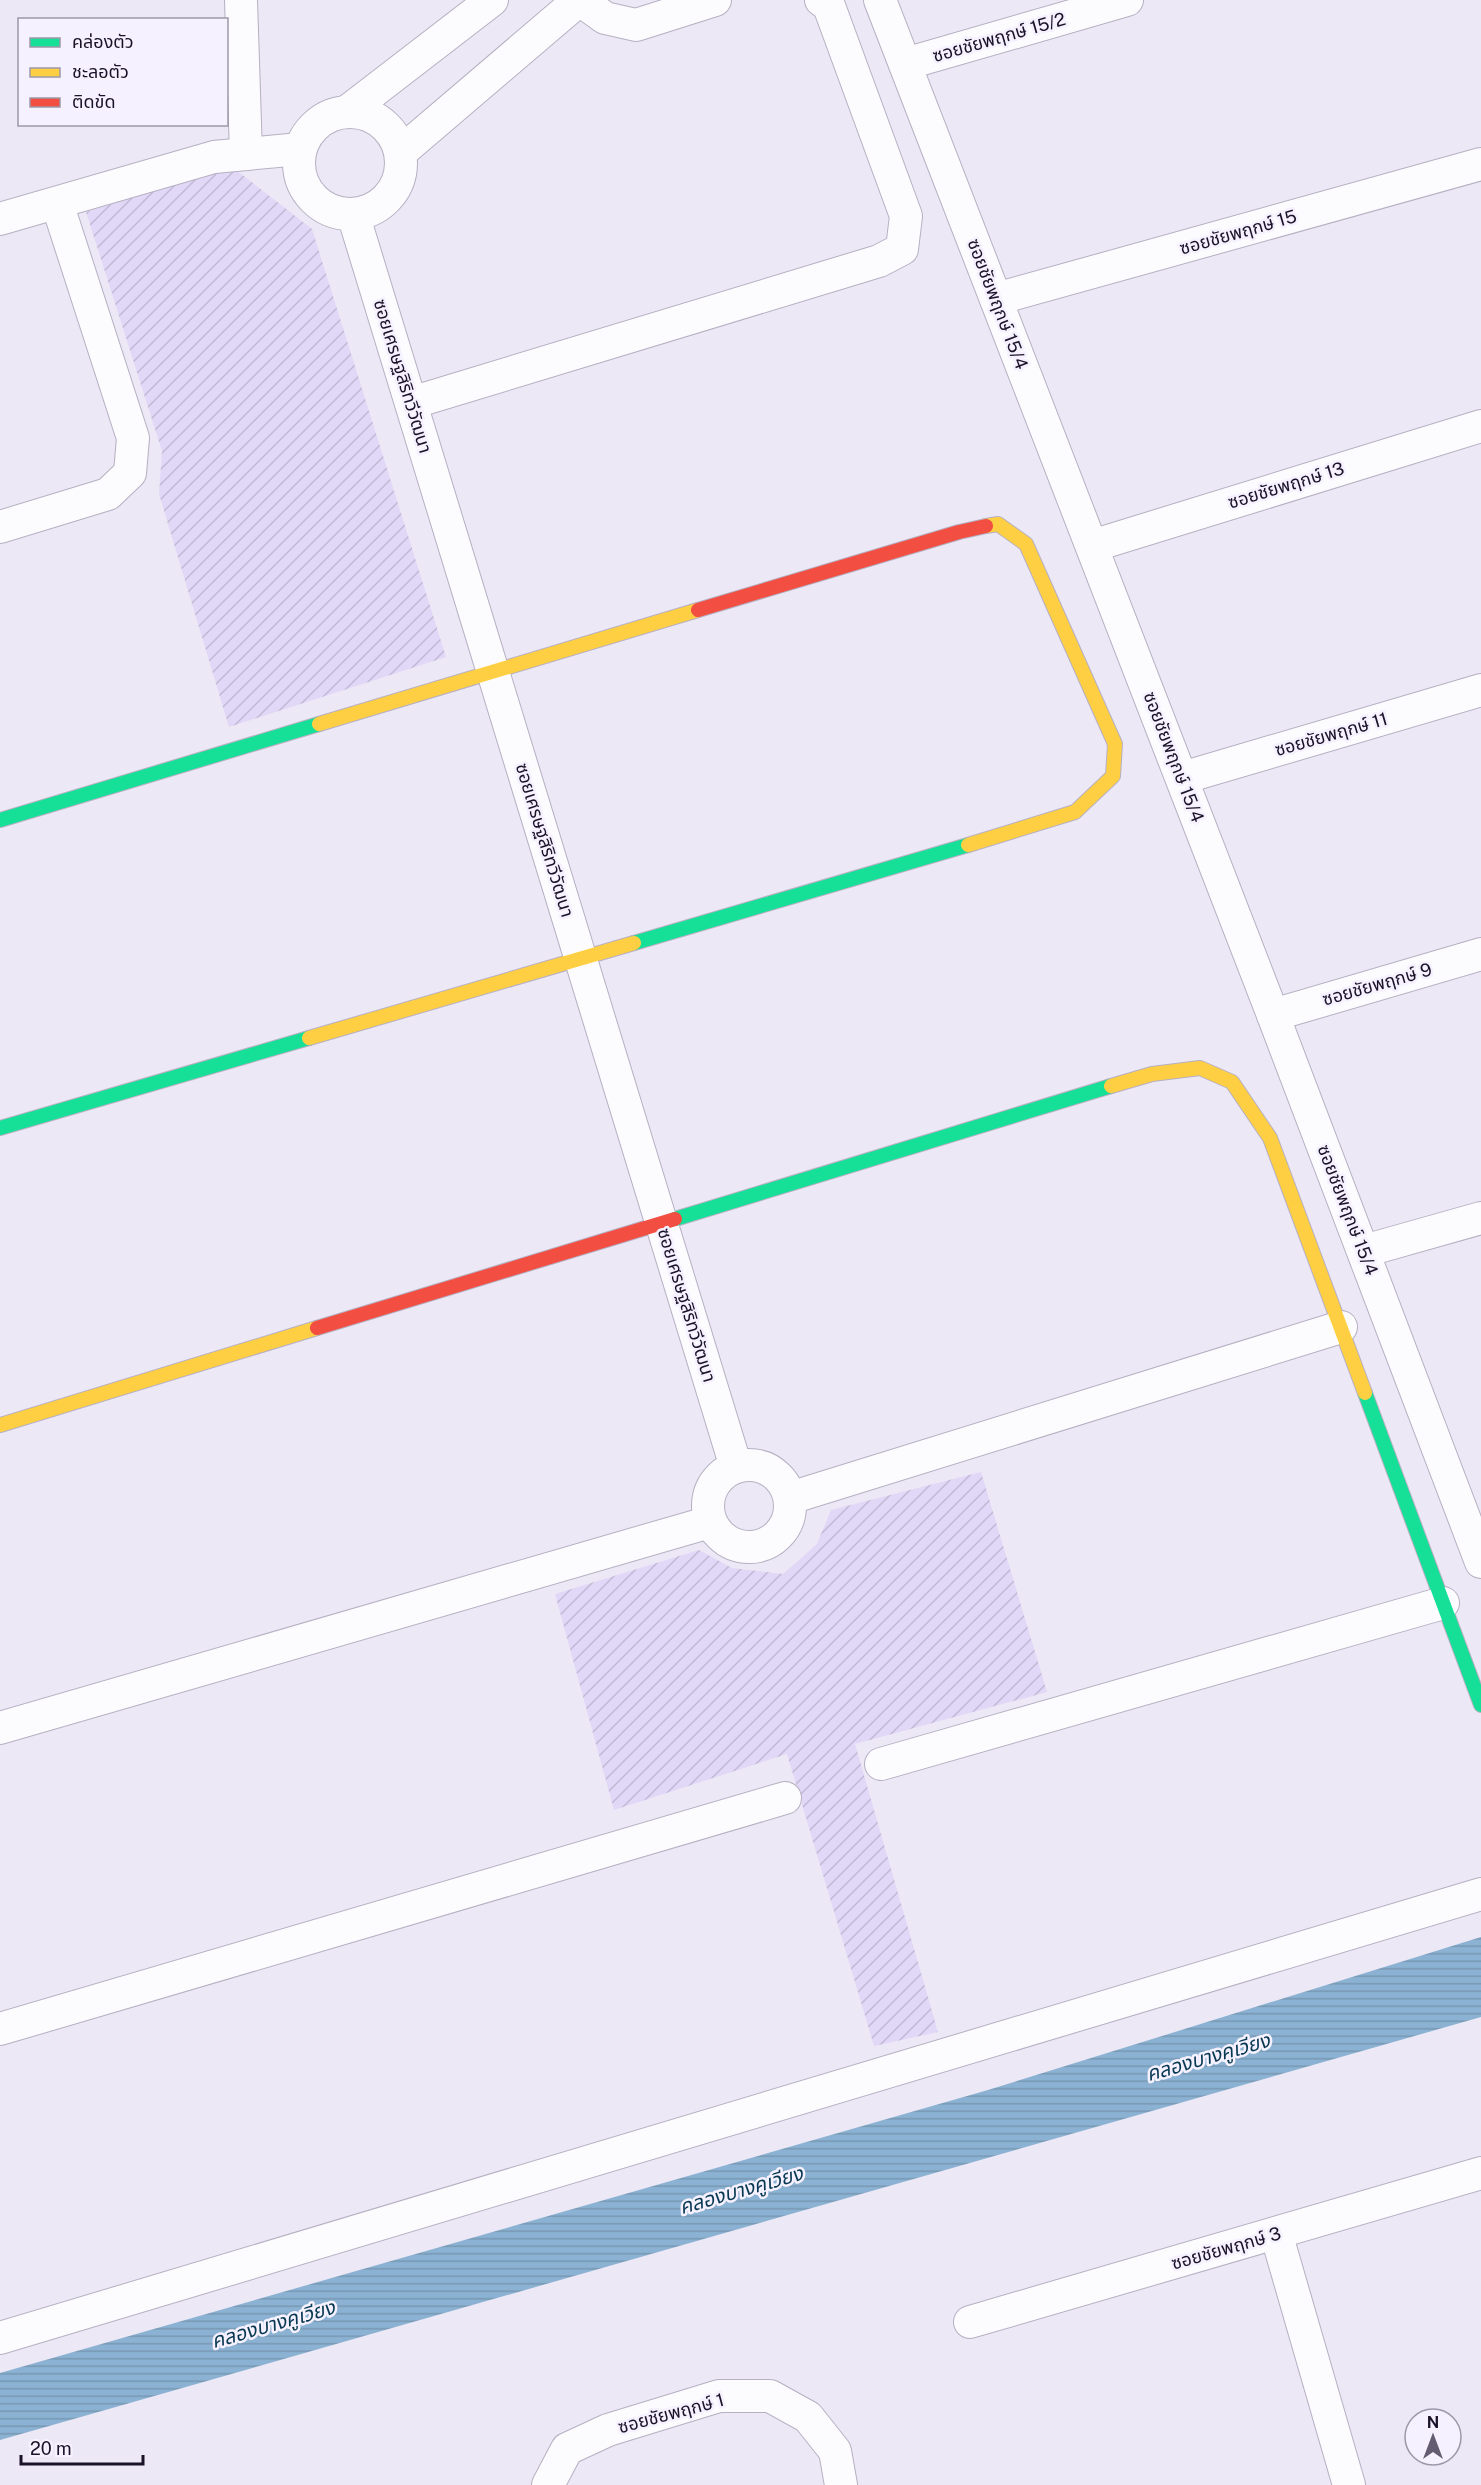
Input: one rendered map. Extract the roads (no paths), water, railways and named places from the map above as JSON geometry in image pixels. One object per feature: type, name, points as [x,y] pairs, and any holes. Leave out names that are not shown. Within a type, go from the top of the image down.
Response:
[{"type":"street","points":[[242,0],[246,154]]},
{"type":"street","points":[[348,111],[492,0]]},
{"type":"street","points":[[401,152],[579,0],[605,18],[636,25],[715,0]]},
{"type":"street","points":[[411,403],[879,261],[902,249],[906,216],[828,6],[821,0]]},
{"type":"street","name":"ซอยชัยพฤกษ์ 15/4","points":[[880,0],[1364,1251],[1473,1512],[1481,1562]]},
{"type":"street","name":"ซอยชัยพฤกษ์ 15/2","points":[[905,64],[1127,0]]},
{"type":"street","points":[[348,111],[367,114],[382,122],[394,135],[401,152],[401,169],[396,186],[385,200],[370,210],[353,214],[337,212],[322,206],[310,195],[301,180],[300,149],[307,134],[318,122],[333,114],[348,111]]},
{"type":"street","points":[[0,219],[214,157],[300,149]]},
{"type":"street","name":"ซอยชัยพฤกษ์ 15","points":[[996,299],[1481,164]]},
{"type":"street","points":[[0,526],[108,494],[130,473],[134,438],[57,203]]},
{"type":"street","name":"ซอยเศรษฐสิริทวีวัฒนา","points":[[353,214],[736,1467]]},
{"type":"street","name":"ซอยชัยพฤกษ์ 13","points":[[1092,546],[1481,426]]},
{"type":"street","points":[[0,820],[947,535],[998,524],[1026,544],[1115,744],[1113,776],[1075,812],[0,1128]]},
{"type":"street","name":"ซอยชัยพฤกษ์ 11","points":[[1182,778],[1481,690]]},
{"type":"street","name":"ซอยชัยพฤกษ์ 9","points":[[1273,1015],[1481,954]]},
{"type":"street","points":[[0,1425],[1152,1074],[1200,1068],[1232,1082],[1270,1138],[1481,1705]]},
{"type":"street","points":[[1364,1251],[1481,1218]]},
{"type":"street","points":[[790,1498],[1341,1327]]},
{"type":"street","points":[[750,1465],[770,1471],[785,1485],[790,1498],[791,1512],[787,1524],[778,1536],[767,1544],[754,1548],[740,1547],[727,1542],[710,1522],[707,1508],[709,1495],[715,1482],[736,1467],[750,1465]]},
{"type":"street","points":[[0,1728],[710,1522]]},
{"type":"street","points":[[881,1764],[1443,1603]]},
{"type":"street","points":[[0,2029],[785,1798]]},
{"type":"street","points":[[0,2338],[1481,1894]]},
{"type":"street","name":"ซอยชัยพฤกษ์ 3","points":[[970,2322],[1481,2173]]},
{"type":"street","points":[[1276,2234],[1349,2485]]},
{"type":"street","name":"ซอยชัยพฤกษ์ 1","points":[[549,2485],[567,2449],[608,2430],[719,2396],[770,2396],[808,2417],[835,2451],[841,2485]]},
{"type":"water","name":"คลองบางคูเวียง","points":[[1481,1937],[1481,2017],[0,2440],[0,2373],[988,2090]]}]
